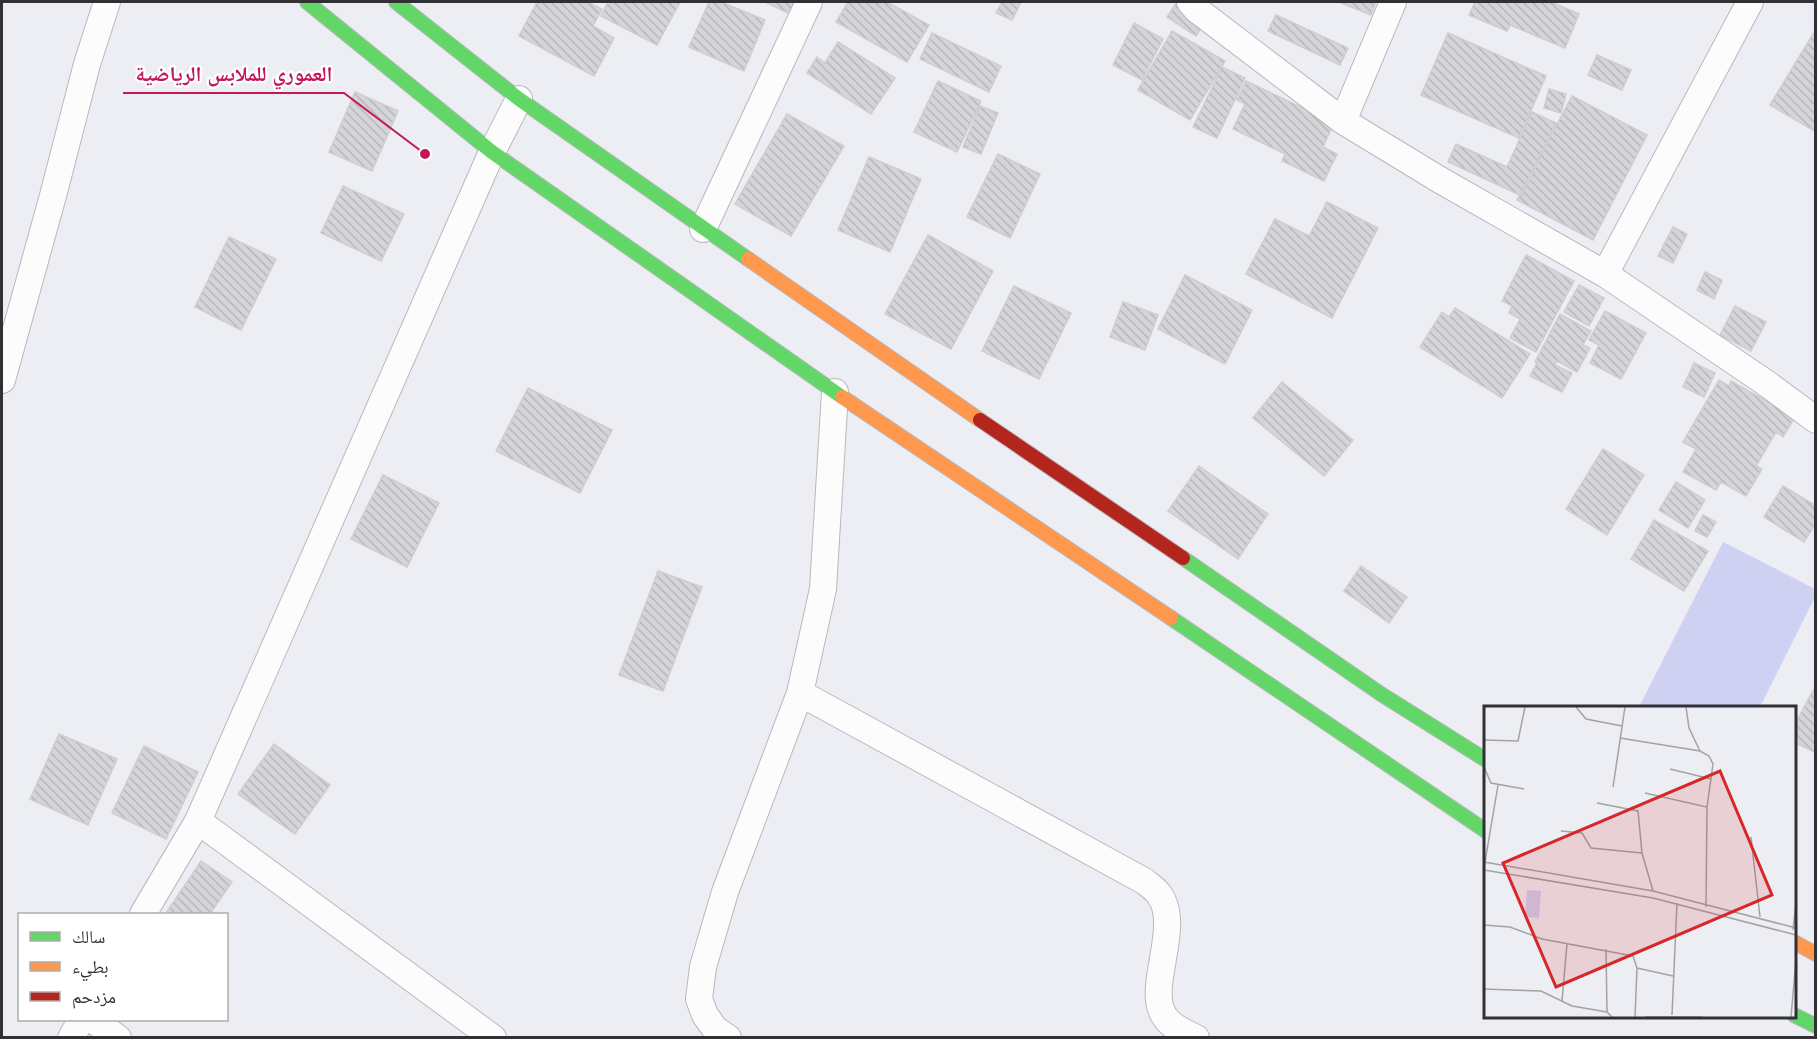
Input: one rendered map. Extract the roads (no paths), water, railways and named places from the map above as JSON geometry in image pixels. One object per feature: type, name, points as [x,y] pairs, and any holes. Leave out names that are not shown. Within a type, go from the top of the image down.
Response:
[{"type":"main road","points":[[307,2],[492,152],[835,392],[1484,830]]},
{"type":"main road","points":[[396,2],[519,99],[703,230],[1381,694],[1484,759]]},
{"type":"main road","points":[[1796,943],[1815,954]]},
{"type":"main road","points":[[1796,1016],[1815,1026]]},
{"type":"street","points":[[2,380],[87,64],[107,2]]},
{"type":"street","points":[[703,230],[809,2]]},
{"type":"street","points":[[1190,2],[1197,10],[1343,121],[1440,180],[1605,274],[1766,383],[1815,420]]},
{"type":"street","points":[[1343,121],[1393,2]]},
{"type":"street","points":[[1605,274],[1750,2]]},
{"type":"street","points":[[144,913],[198,821],[492,152],[519,99]]},
{"type":"street","points":[[728,1038],[715,1029],[705,1015],[699,999],[703,967],[725,892],[800,693],[823,589],[835,392]]},
{"type":"street","points":[[800,693],[1144,881],[1159,894],[1164,905],[1167,931],[1159,1002],[1163,1016],[1173,1026],[1196,1038]]},
{"type":"street","points":[[198,821],[493,1038]]},
{"type":"street","points":[[71,1038],[80,1021]]},
{"type":"street","points":[[94,1021],[118,1038]]},
{"type":"place","name":"العموري للملابس الرياضية","points":[[425,154]]}]
